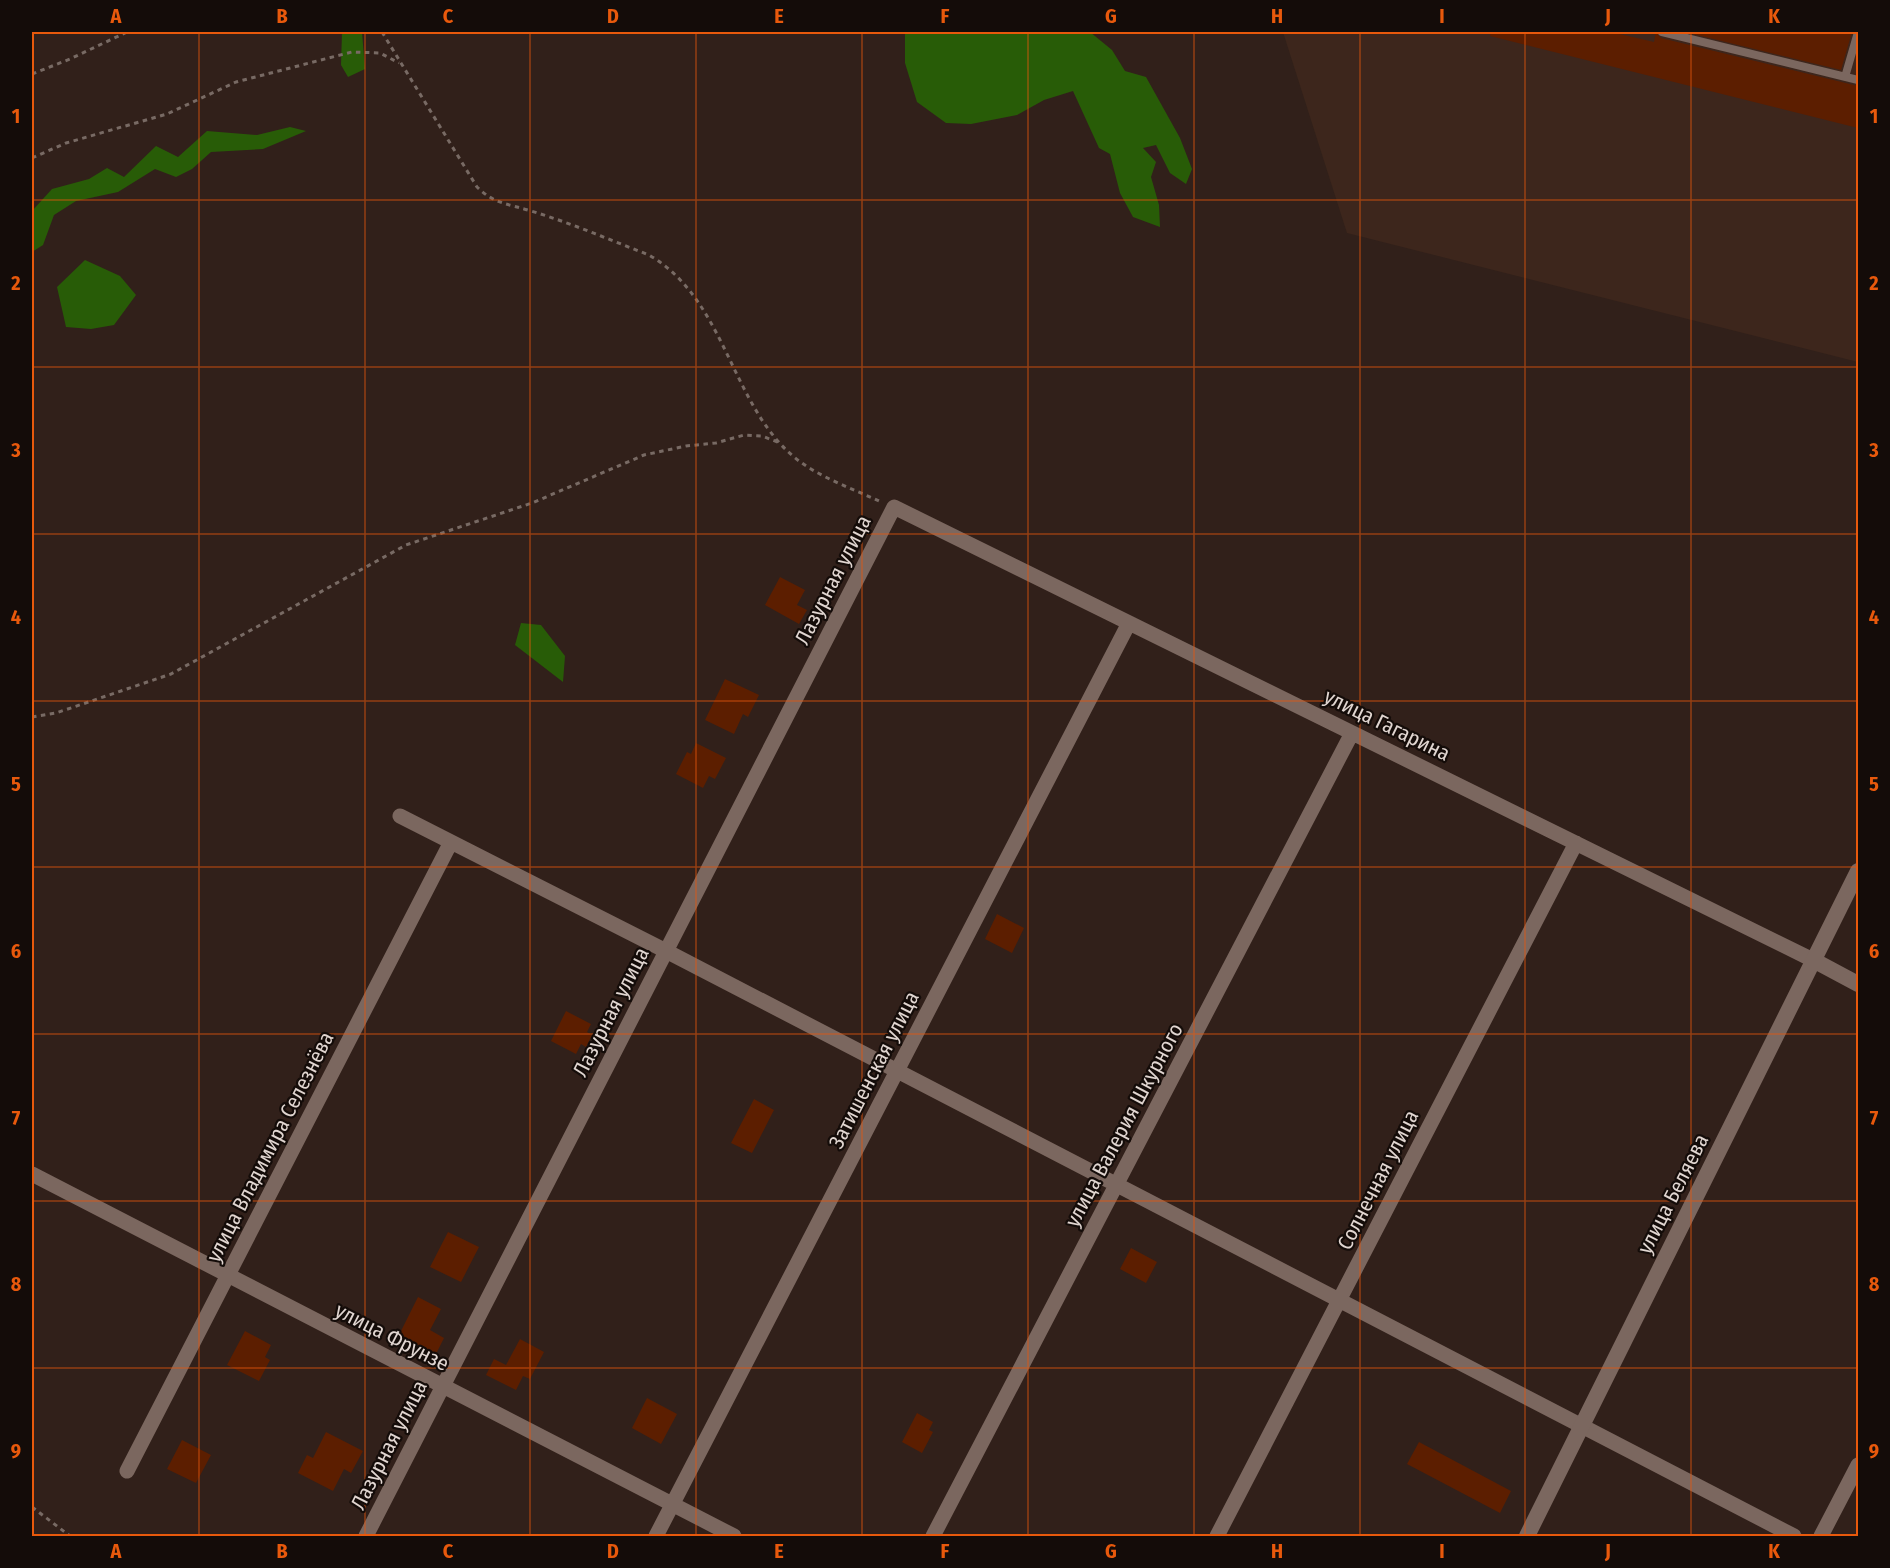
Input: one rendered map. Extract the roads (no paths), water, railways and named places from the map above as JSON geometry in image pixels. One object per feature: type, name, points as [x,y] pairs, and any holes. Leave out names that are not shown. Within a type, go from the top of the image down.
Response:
[{"type":"street","name":"улица Гагарина","points":[[894,507],[1858,984]]},
{"type":"street","name":"Лазурная улица","points":[[366,1536],[894,507]]},
{"type":"street","name":"Затишенская улица","points":[[656,1536],[1129,623]]},
{"type":"street","name":"улица Валерия Шкурного","points":[[933,1536],[1352,733]]},
{"type":"street","points":[[400,816],[666,951],[1794,1536]]},
{"type":"street","name":"улица Владимира Селезнёва","points":[[127,1471],[451,842]]},
{"type":"street","name":"Солнечная улица","points":[[1217,1536],[1576,843]]},
{"type":"street","name":"улица Беляева","points":[[1527,1536],[1858,871]]},
{"type":"street","name":"улица Фрунзе","points":[[32,1174],[734,1536]]},
{"type":"street","points":[[1821,1536],[1858,1465]]},
{"type":"lane","points":[[1662,32],[1858,80]]},
{"type":"lane","points":[[1845,77],[1858,32]]}]
